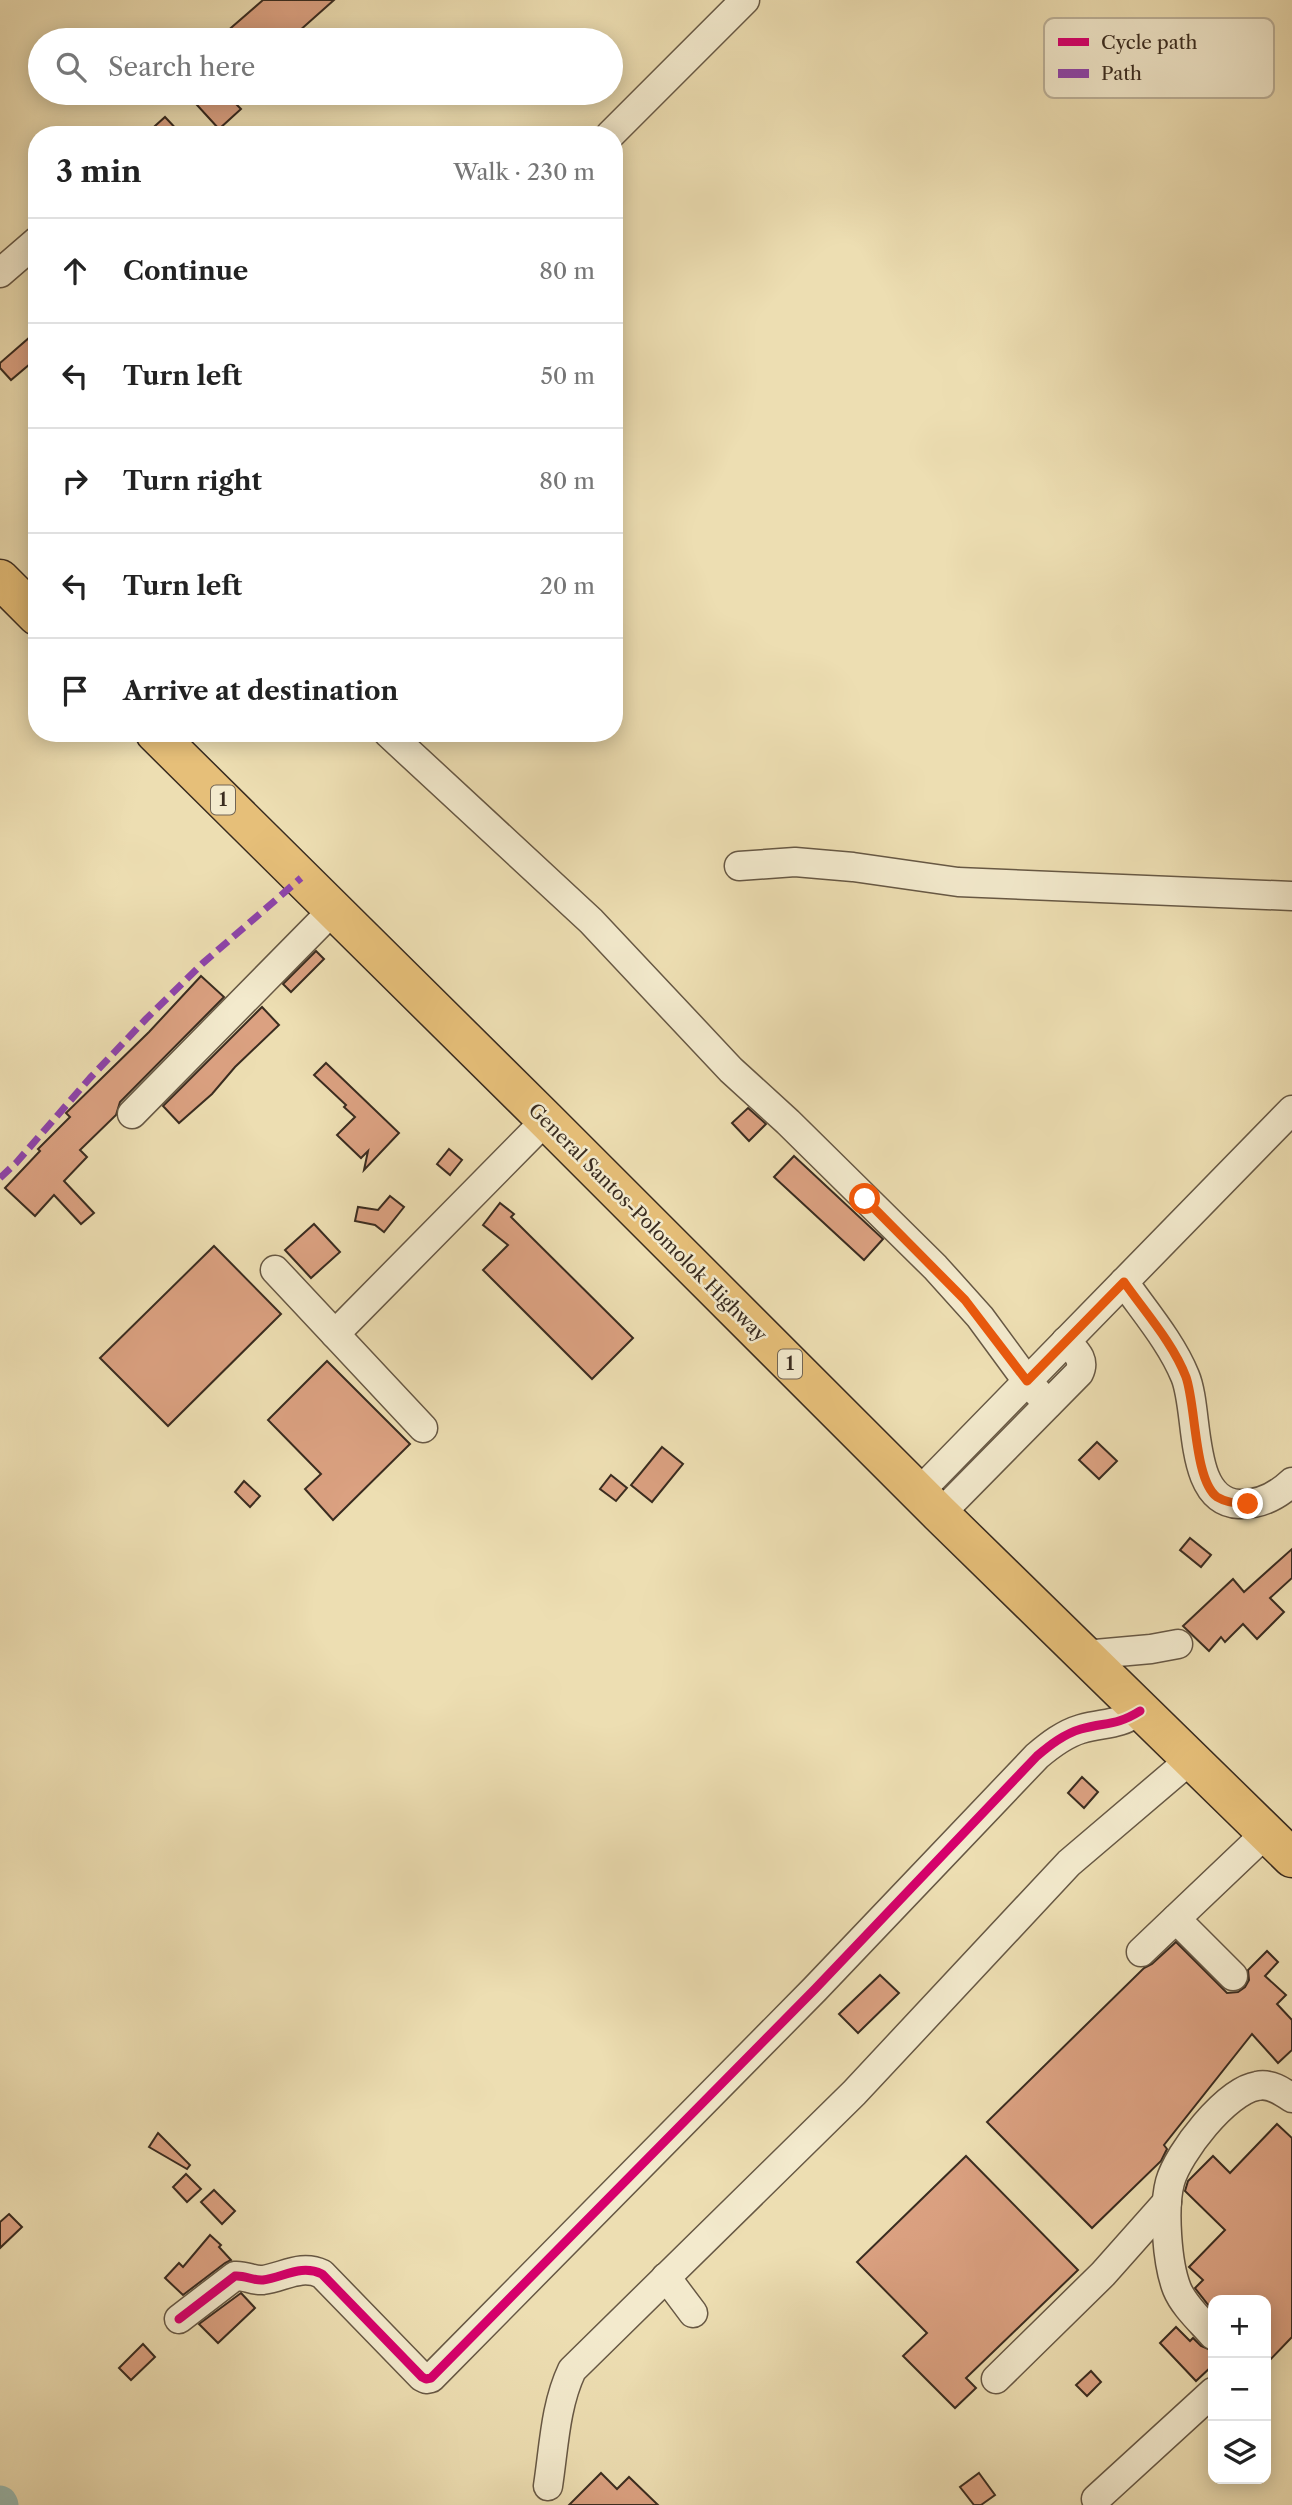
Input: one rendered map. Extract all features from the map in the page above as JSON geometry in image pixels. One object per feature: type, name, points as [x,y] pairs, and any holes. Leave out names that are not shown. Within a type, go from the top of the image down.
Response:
[{"type":"highway","points":[[0,579],[28,607]]},
{"type":"highway","name":"General Santos-Polomolok Highway","points":[[164,742],[929,1504],[1278,1846]]},
{"type":"street","points":[[619,126],[745,0]]},
{"type":"street","points":[[0,273],[28,249]]},
{"type":"street","points":[[398,742],[591,921],[731,1070],[788,1122],[935,1267],[980,1317],[1027,1381],[1048,1404]]},
{"type":"street","points":[[739,866],[795,862],[853,867],[958,882],[1292,896]]},
{"type":"street","points":[[132,1114],[333,910]]},
{"type":"street","points":[[929,1504],[967,1442],[1292,1110]]},
{"type":"street","points":[[335,1334],[546,1120]]},
{"type":"street","points":[[275,1270],[423,1428]]},
{"type":"street","points":[[1124,1282],[1175,1355],[1187,1379],[1201,1463],[1208,1485],[1216,1496],[1231,1503],[1248,1504],[1281,1493],[1292,1482]]},
{"type":"street","points":[[929,1504],[989,1464],[1082,1368],[1081,1358],[1066,1341]]},
{"type":"street","points":[[998,1410],[1021,1431]]},
{"type":"street","points":[[967,1442],[989,1464]]},
{"type":"street","points":[[1084,1655],[1178,1644]]},
{"type":"street","points":[[179,2319],[236,2276],[260,2280],[299,2270],[313,2270],[322,2274],[422,2377],[431,2378],[769,2036],[1037,1756],[1068,1734],[1081,1729],[1119,1723],[1140,1711]]},
{"type":"street","points":[[548,2486],[558,2413],[564,2387],[572,2370],[854,2094],[1069,1863],[1189,1759]]},
{"type":"street","points":[[1140,1952],[1175,1919],[1278,1846]]},
{"type":"street","points":[[1175,1919],[1233,1976]]},
{"type":"street","points":[[1208,2329],[1177,2289],[1170,2249],[1167,2202],[1170,2184],[1194,2137],[1248,2089],[1257,2085],[1268,2085],[1292,2098]]},
{"type":"street","points":[[996,2379],[1103,2274],[1167,2202]]},
{"type":"street","points":[[666,2277],[693,2313]]},
{"type":"street","points":[[1096,2499],[1208,2397]]},
{"type":"building","points":[[263,0],[334,0],[302,28],[231,28]]},
{"type":"building","points":[[197,105],[237,105],[241,109],[222,126],[216,126]]},
{"type":"building","points":[[165,117],[174,126],[155,126]]},
{"type":"building","points":[[28,339],[28,366],[11,380],[0,368],[0,363]]},
{"type":"building","points":[[316,951],[324,959],[291,992],[283,984]]},
{"type":"building","points":[[201,976],[224,997],[120,1102],[116,1115],[80,1150],[87,1157],[64,1181],[94,1213],[81,1224],[54,1195],[35,1216],[5,1188],[70,1117],[66,1113],[149,1032]]},
{"type":"building","points":[[262,1007],[279,1025],[235,1067],[212,1094],[179,1123],[163,1106]]},
{"type":"building","points":[[326,1063],[399,1133],[364,1170],[368,1151],[361,1158],[337,1135],[355,1117],[314,1075]]},
{"type":"building","points":[[748,1108],[766,1124],[749,1141],[732,1123]]},
{"type":"building","points":[[449,1149],[462,1160],[450,1175],[437,1164]]},
{"type":"building","points":[[794,1156],[883,1239],[864,1260],[774,1177]]},
{"type":"building","points":[[390,1196],[404,1207],[384,1232],[375,1225],[355,1221],[358,1207],[378,1210]]},
{"type":"building","points":[[500,1203],[514,1214],[511,1217],[633,1338],[592,1379],[483,1270],[508,1245],[483,1225]]},
{"type":"building","points":[[314,1224],[340,1252],[311,1278],[285,1250]]},
{"type":"building","points":[[214,1246],[281,1314],[168,1426],[100,1358]]},
{"type":"building","points":[[327,1361],[410,1444],[333,1520],[305,1489],[321,1474],[268,1420]]},
{"type":"building","points":[[1097,1442],[1117,1461],[1099,1479],[1079,1460]]},
{"type":"building","points":[[662,1447],[683,1464],[652,1502],[631,1485]]},
{"type":"building","points":[[611,1475],[627,1488],[616,1501],[600,1489]]},
{"type":"building","points":[[244,1481],[260,1496],[250,1507],[235,1492]]},
{"type":"building","points":[[1190,1538],[1211,1555],[1201,1567],[1180,1550]]},
{"type":"building","points":[[1292,1549],[1292,1578],[1270,1598],[1284,1612],[1257,1639],[1243,1624],[1225,1642],[1221,1637],[1209,1651],[1183,1626],[1233,1579],[1244,1592]]},
{"type":"building","points":[[1082,1777],[1098,1792],[1084,1808],[1068,1793]]},
{"type":"building","points":[[1176,1942],[1227,1993],[1238,1992],[1245,1987],[1249,1980],[1248,1970],[1267,1951],[1278,1962],[1265,1976],[1286,1995],[1277,2004],[1292,2020],[1292,2050],[1278,2063],[1252,2034],[1164,2145],[1167,2149],[1161,2161],[1092,2228],[987,2122],[1144,1968]]},
{"type":"building","points":[[880,1975],[899,1993],[858,2033],[839,2014]]},
{"type":"building","points":[[1277,2124],[1292,2138],[1292,2337],[1271,2359],[1271,2295],[1208,2295],[1208,2305],[1195,2288],[1203,2280],[1189,2267],[1225,2230],[1185,2191],[1188,2181],[1213,2156],[1230,2173]]},
{"type":"building","points":[[158,2133],[190,2165],[187,2169],[149,2147]]},
{"type":"building","points":[[966,2156],[1078,2270],[966,2378],[976,2388],[955,2408],[903,2356],[927,2333],[857,2262]]},
{"type":"building","points":[[186,2174],[201,2189],[187,2202],[173,2187]]},
{"type":"building","points":[[214,2190],[235,2211],[222,2224],[201,2202]]},
{"type":"building","points":[[9,2214],[22,2227],[0,2248],[0,2222]]},
{"type":"building","points":[[210,2235],[231,2260],[183,2295],[165,2278],[179,2263],[183,2267]]},
{"type":"building","points":[[241,2293],[255,2308],[218,2343],[199,2324]]},
{"type":"building","points":[[1176,2327],[1190,2341],[1193,2338],[1208,2349],[1208,2370],[1196,2381],[1160,2343]]},
{"type":"building","points":[[143,2344],[155,2357],[131,2380],[119,2368]]},
{"type":"building","points":[[1091,2371],[1101,2382],[1087,2396],[1076,2385]]},
{"type":"building","points":[[601,2473],[617,2489],[629,2477],[658,2505],[569,2505]]},
{"type":"building","points":[[979,2473],[995,2495],[981,2505],[974,2505],[960,2487]]},
{"type":"marked path","points":[[0,1178],[146,1019],[203,963],[301,878]]},
{"type":"cycle path","points":[[179,2319],[235,2276],[263,2280],[300,2271],[314,2271],[322,2274],[422,2377],[431,2378],[815,1989],[1037,1756],[1075,1731],[1117,1721],[1140,1711]]},
{"type":"route","points":[[865,1199],[965,1300],[1027,1381],[1124,1282],[1175,1355],[1187,1379],[1201,1463],[1208,1485],[1216,1496],[1231,1503],[1248,1504]]}]
